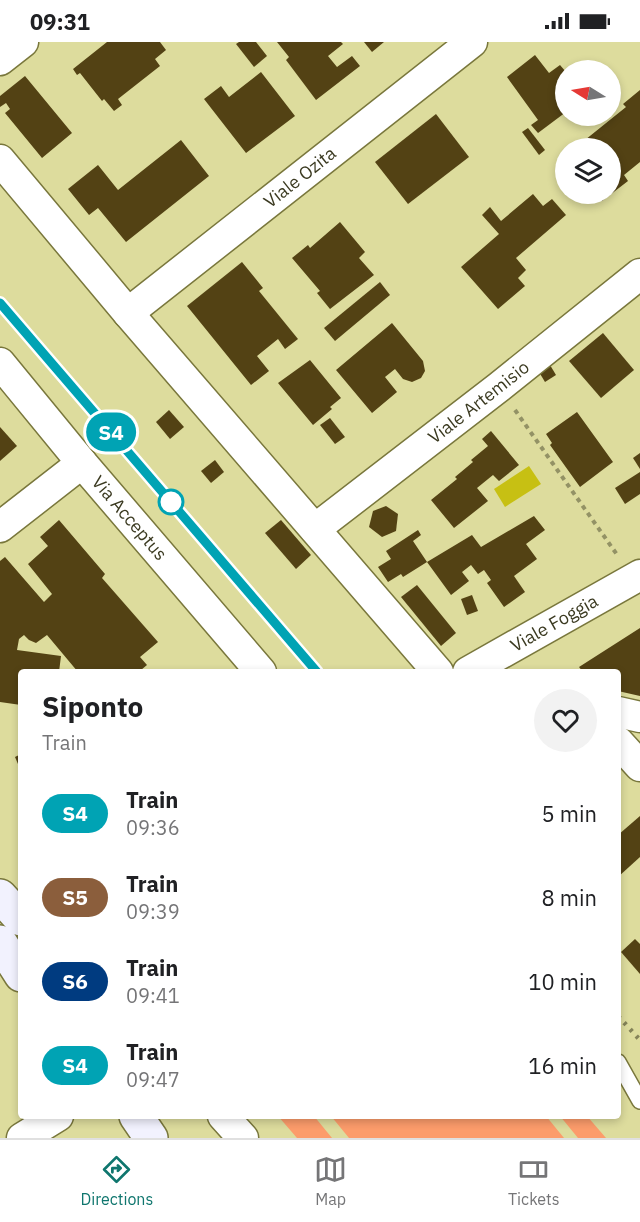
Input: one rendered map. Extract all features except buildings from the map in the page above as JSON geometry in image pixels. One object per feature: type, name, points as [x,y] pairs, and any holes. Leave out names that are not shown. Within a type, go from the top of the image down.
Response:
[{"type":"main road","points":[[0,896],[18,916]]},
{"type":"main road","points":[[138,1119],[151,1138]]},
{"type":"street","points":[[0,60],[23,42]]},
{"type":"street","name":"Viale Ozita","points":[[128,313],[472,42]]},
{"type":"street","points":[[0,160],[128,313],[435,669]]},
{"type":"street","name":"Viale Artemisio","points":[[315,529],[499,387],[640,274]]},
{"type":"street","name":"Via Acceptus","points":[[0,363],[82,463],[258,669]]},
{"type":"street","points":[[0,527],[82,463]]},
{"type":"street","name":"Viale Foggia","points":[[473,669],[637,577]]},
{"type":"street","points":[[621,713],[640,717]]},
{"type":"street","points":[[621,745],[640,766]]},
{"type":"street","points":[[22,1138],[53,1119]]},
{"type":"street","points":[[226,1119],[243,1138]]},
{"type":"lane","points":[[621,1067],[640,1101]]},
{"type":"path","points":[[499,387],[637,577]]},
{"type":"shaded area","points":[[529,466],[541,484],[505,507],[494,489]]},
{"type":"shaded area","points":[[281,1119],[316,1119],[332,1138],[297,1138]]},
{"type":"shaded area","points":[[333,1119],[548,1119],[564,1138],[349,1138]]},
{"type":"shaded area","points":[[562,1119],[590,1119],[606,1138],[578,1138]]},
{"type":"railway","points":[[0,303],[314,669]]},
{"type":"railway","points":[[621,1019],[640,1040]]},
{"type":"train","name":"S4","points":[[0,303],[314,669]]}]
